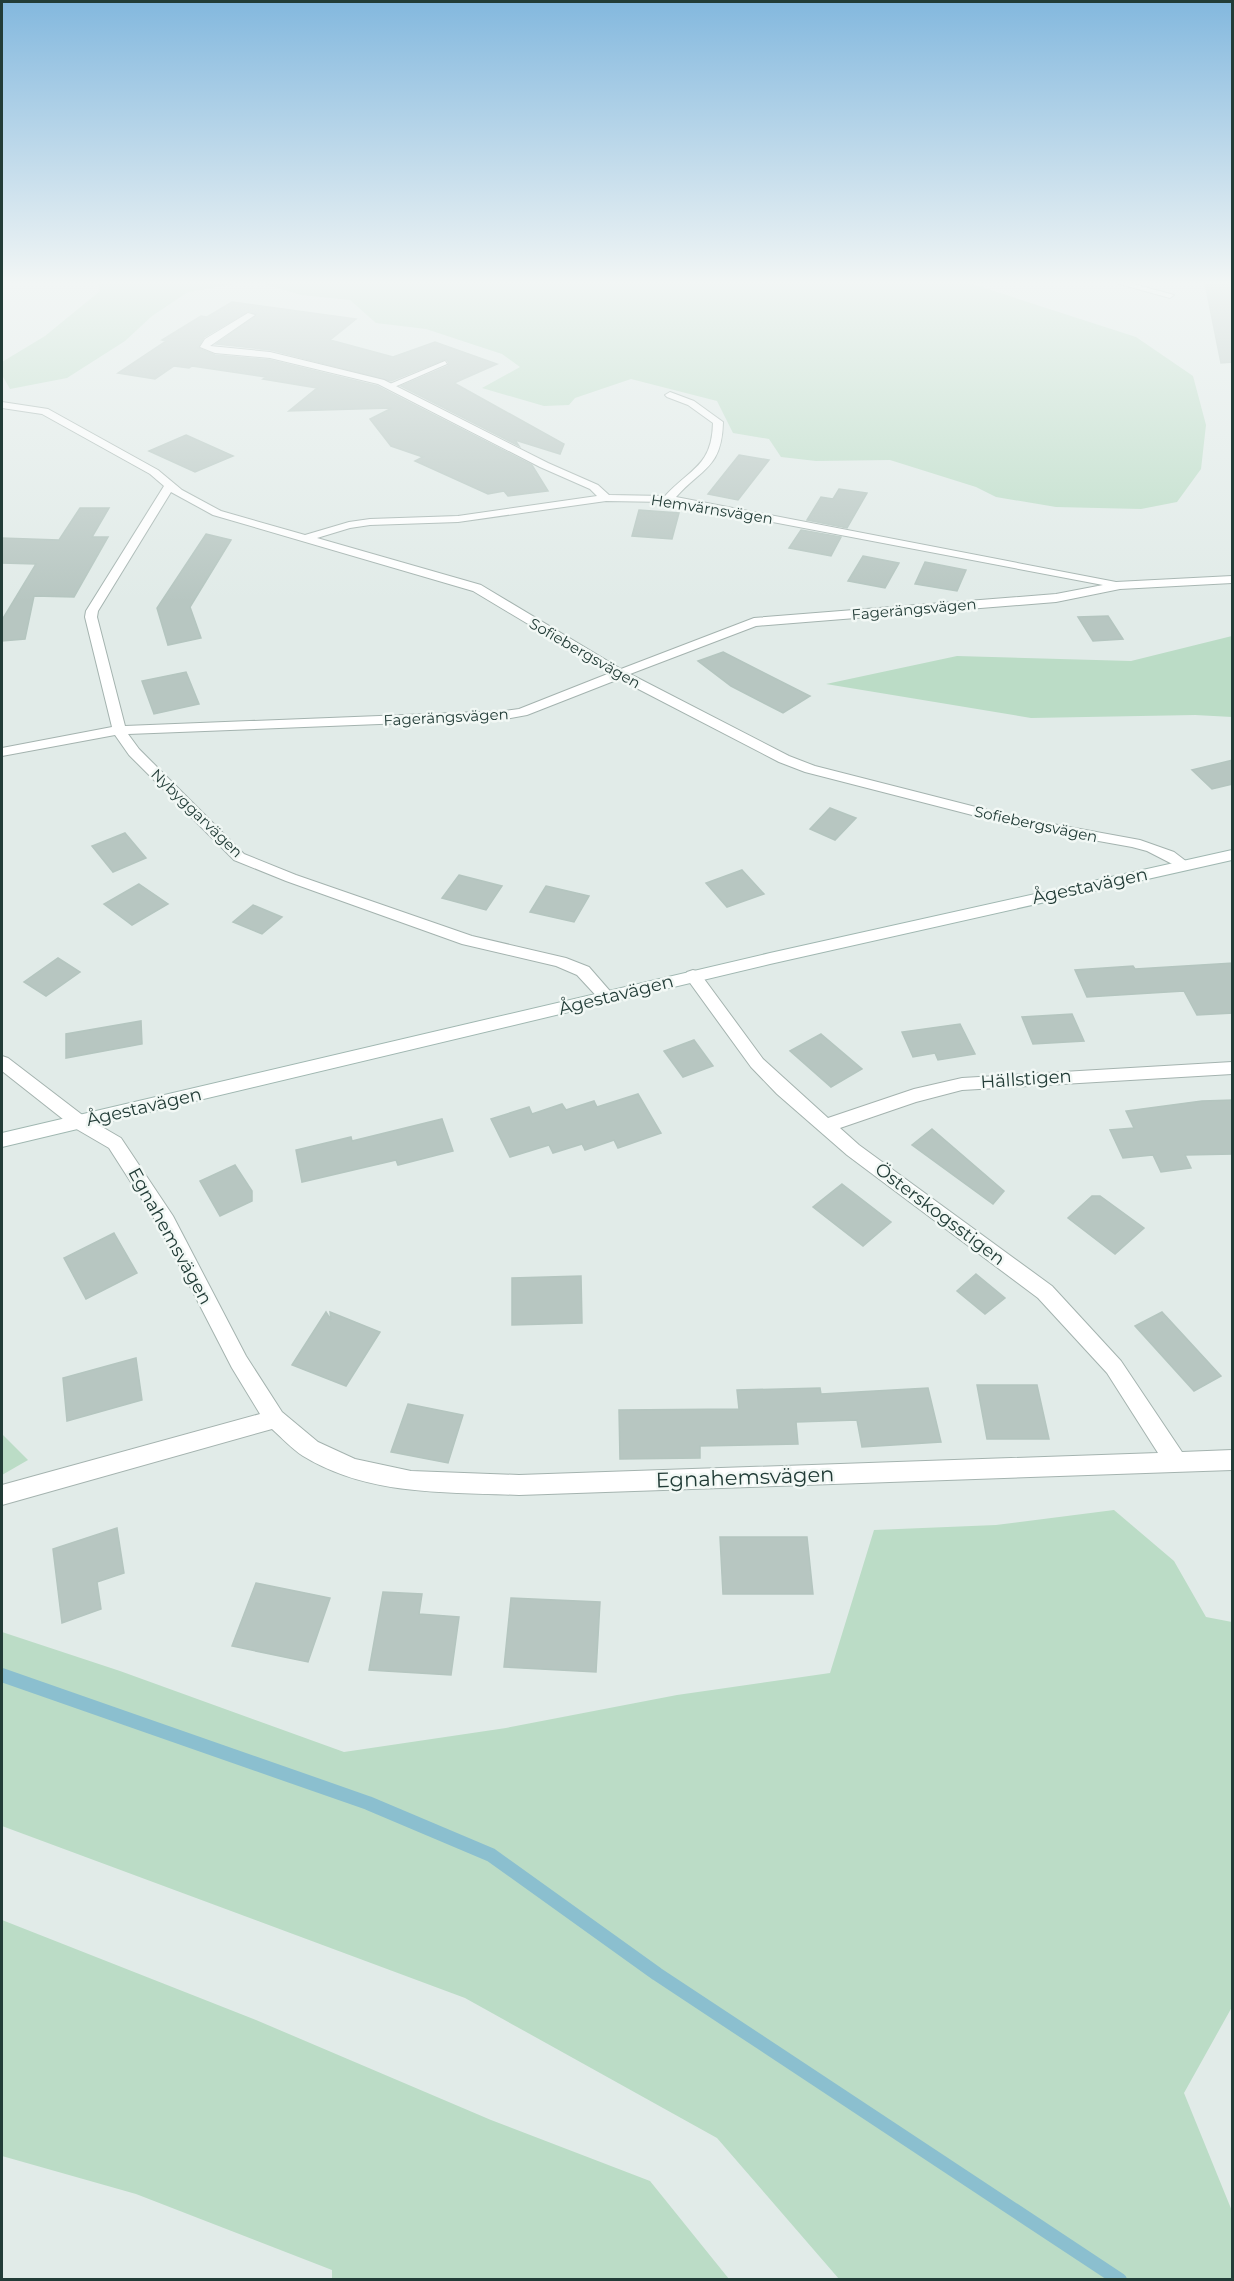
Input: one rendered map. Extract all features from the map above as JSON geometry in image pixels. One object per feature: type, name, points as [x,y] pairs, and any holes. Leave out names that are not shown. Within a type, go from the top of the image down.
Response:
[{"type":"street","points":[[396,389],[544,465],[594,487],[606,498]]},
{"type":"street","points":[[668,499],[708,464],[719,441],[718,422],[691,403],[670,395]]},
{"type":"street","name":"Sofiebergsvägen","points":[[2,405],[45,411],[154,472],[178,492],[217,513],[477,588],[620,674],[784,759],[810,769],[1046,828],[1148,845],[1170,855],[1184,865]]},
{"type":"street","name":"Nybyggarvägen","points":[[171,484],[92,611],[91,617],[119,730],[134,752],[239,857],[291,878],[468,940],[560,962],[583,971],[608,998]]},
{"type":"street","name":"Hemvärnsvägen","points":[[303,539],[349,525],[458,519],[606,498],[668,499],[1120,585]]},
{"type":"street","name":"Fagerängsvägen","points":[[2,752],[119,730],[505,715],[522,712],[754,622],[1056,598],[1120,585],[1233,579]]},
{"type":"street","name":"Ågestavägen","points":[[2,1140],[693,976],[1233,855]]},
{"type":"street","name":"Österskogsstigen","points":[[693,976],[757,1063],[826,1126],[853,1150],[1045,1292],[1077,1324],[1114,1367],[1141,1405],[1176,1462]]},
{"type":"street","name":"Egnahemsvägen","points":[[2,1062],[79,1122],[115,1143],[166,1221],[239,1362],[275,1419],[310,1449],[353,1469],[411,1481],[519,1485],[1233,1460]]},
{"type":"street","name":"Hällstigen","points":[[826,1126],[914,1096],[962,1084],[1233,1068]]},
{"type":"street","points":[[2,1495],[275,1419]]},
{"type":"green space","points":[[487,389],[600,389],[575,398],[569,405],[544,406]]},
{"type":"green space","points":[[672,389],[1197,389],[1206,425],[1201,469],[1177,502],[1141,509],[1056,507],[996,497],[976,487],[890,460],[816,461],[781,457],[769,439],[733,433],[717,401]]},
{"type":"green space","points":[[1232,636],[1232,717],[1195,715],[1031,718],[826,684],[957,656],[1131,661]]},
{"type":"green space","points":[[2,1434],[28,1460],[2,1475]]},
{"type":"green space","points":[[1114,1510],[1174,1561],[1206,1617],[1232,1622],[1232,2007],[1184,2093],[1232,2211],[1232,2279],[839,2279],[717,2138],[465,1998],[2,1826],[2,1632],[120,1671],[344,1752],[506,1728],[677,1695],[830,1673],[874,1530],[996,1525]]},
{"type":"green space","points":[[2,1920],[256,2020],[491,2120],[650,2181],[729,2279],[332,2279],[332,2270],[136,2194],[2,2156]]},
{"type":"building","points":[[315,389],[384,389],[532,465],[548,491],[508,496],[504,491],[488,494],[415,461],[423,457],[391,446],[370,419],[392,408],[289,411]]},
{"type":"building","points":[[408,389],[466,389],[564,444],[560,454],[515,440],[519,446]]},
{"type":"building","points":[[186,435],[233,456],[195,472],[149,451]]},
{"type":"building","points":[[739,455],[769,460],[738,500],[708,494]]},
{"type":"building","points":[[839,489],[867,493],[847,528],[807,520],[821,497],[833,499]]},
{"type":"building","points":[[80,508],[109,508],[92,537],[108,537],[74,597],[34,596],[25,639],[2,641],[2,620],[36,564],[2,563],[2,538],[59,540]]},
{"type":"building","points":[[639,510],[679,513],[672,539],[632,536]]},
{"type":"building","points":[[801,530],[841,537],[831,556],[789,548]]},
{"type":"building","points":[[206,534],[231,540],[190,607],[201,638],[168,645],[157,608]]},
{"type":"building","points":[[863,556],[899,563],[885,588],[848,581]]},
{"type":"building","points":[[925,562],[966,570],[957,591],[915,584]]},
{"type":"building","points":[[1108,616],[1123,639],[1093,641],[1078,617]]},
{"type":"building","points":[[723,652],[810,696],[783,713],[731,686],[698,661]]},
{"type":"building","points":[[186,672],[199,704],[154,714],[142,681]]},
{"type":"building","points":[[1233,760],[1233,784],[1212,789],[1192,770]]},
{"type":"building","points":[[830,808],[856,818],[835,840],[810,829]]},
{"type":"building","points":[[125,833],[146,858],[113,872],[92,846]]},
{"type":"building","points":[[742,870],[764,894],[727,907],[706,883]]},
{"type":"building","points":[[459,875],[502,886],[486,910],[442,898]]},
{"type":"building","points":[[139,884],[168,904],[132,925],[104,904]]},
{"type":"building","points":[[546,886],[589,896],[574,922],[530,912]]},
{"type":"building","points":[[253,905],[282,917],[262,934],[233,922]]},
{"type":"building","points":[[58,958],[80,972],[46,996],[24,982]]},
{"type":"building","points":[[1233,963],[1233,1013],[1197,1015],[1184,991],[1087,997],[1075,970],[1133,966],[1135,969]]},
{"type":"building","points":[[1072,1014],[1084,1041],[1033,1044],[1022,1017]]},
{"type":"building","points":[[141,1021],[142,1044],[66,1058],[66,1034]]},
{"type":"building","points":[[960,1024],[975,1054],[938,1060],[935,1053],[913,1057],[902,1032]]},
{"type":"building","points":[[821,1034],[862,1069],[831,1087],[790,1051]]},
{"type":"building","points":[[694,1040],[713,1066],[683,1077],[664,1051]]},
{"type":"building","points":[[638,1094],[661,1133],[618,1148],[614,1140],[585,1150],[582,1144],[553,1153],[549,1145],[510,1157],[491,1119],[529,1107],[532,1114],[562,1104],[566,1110],[594,1101],[597,1107]]},
{"type":"building","points":[[1233,1100],[1233,1154],[1185,1155],[1191,1168],[1161,1172],[1153,1155],[1123,1158],[1110,1130],[1134,1128],[1126,1111],[1202,1101]]},
{"type":"building","points":[[442,1119],[453,1151],[398,1165],[396,1160],[302,1182],[296,1150],[351,1137],[352,1141]]},
{"type":"building","points":[[932,1129],[1004,1191],[993,1204],[912,1145]]},
{"type":"building","points":[[235,1165],[252,1191],[252,1201],[220,1216],[200,1181]]},
{"type":"building","points":[[842,1184],[891,1222],[863,1246],[813,1207]]},
{"type":"building","points":[[1092,1196],[1100,1196],[1144,1228],[1115,1254],[1068,1218]]},
{"type":"building","points":[[114,1233],[137,1273],[86,1299],[64,1258]]},
{"type":"building","points":[[976,1274],[1005,1298],[985,1314],[957,1291]]},
{"type":"building","points":[[581,1276],[582,1323],[512,1325],[512,1278]]},
{"type":"building","points":[[326,1312],[331,1320],[330,1312],[380,1332],[346,1386],[292,1365]]},
{"type":"building","points":[[1162,1312],[1221,1376],[1194,1391],[1135,1326]]},
{"type":"building","points":[[136,1358],[142,1400],[67,1421],[63,1378]]},
{"type":"building","points":[[977,1385],[1037,1385],[1049,1439],[987,1439]]},
{"type":"building","points":[[820,1388],[821,1394],[928,1388],[941,1442],[862,1447],[857,1420],[796,1422],[798,1444],[700,1446],[700,1458],[620,1459],[619,1410],[739,1409],[737,1390]]},
{"type":"building","points":[[408,1404],[463,1415],[448,1463],[391,1452]]},
{"type":"building","points":[[117,1528],[124,1573],[97,1582],[101,1609],[62,1623],[53,1549]]},
{"type":"building","points":[[720,1537],[807,1537],[813,1594],[723,1594]]},
{"type":"building","points":[[256,1583],[330,1598],[308,1662],[232,1646]]},
{"type":"building","points":[[383,1592],[422,1594],[419,1614],[459,1617],[451,1675],[369,1670]]},
{"type":"building","points":[[511,1598],[600,1602],[596,1672],[504,1667]]},
{"type":"waterway","points":[[2,1675],[368,1803],[491,1855],[657,1974],[1120,2280]]}]
